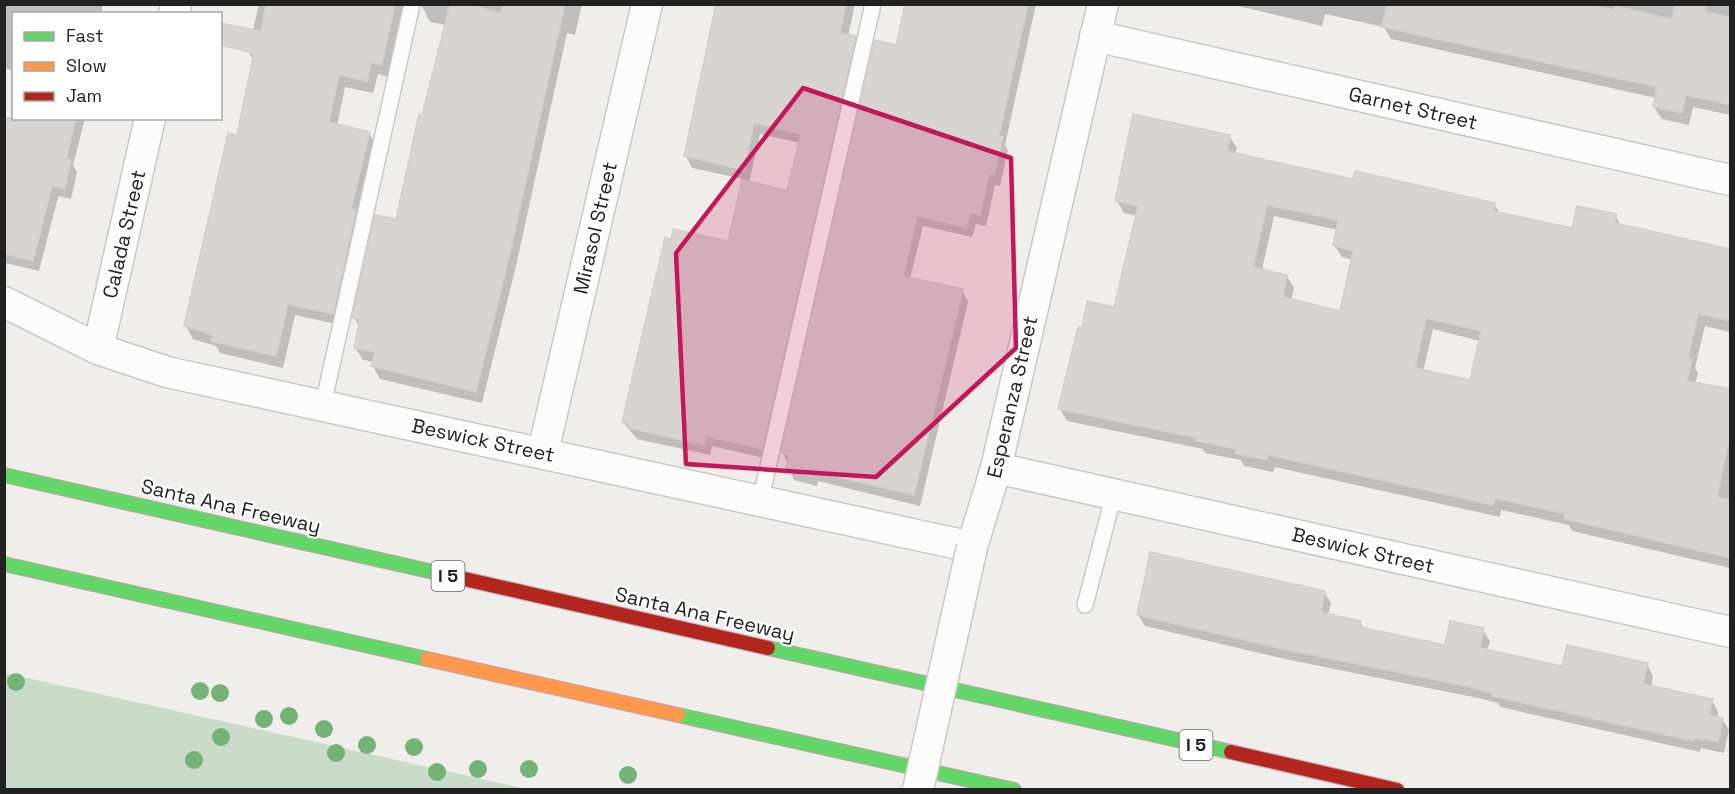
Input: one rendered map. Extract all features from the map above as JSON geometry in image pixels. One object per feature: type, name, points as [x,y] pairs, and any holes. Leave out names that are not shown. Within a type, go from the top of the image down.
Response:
[{"type":"highway","name":"Santa Ana Freeway","points":[[4,475],[1397,789]]},
{"type":"highway","points":[[4,564],[1014,789]]},
{"type":"street","name":"Mirasol Street","points":[[543,452],[647,4]]},
{"type":"street","name":"Esperanza Street","points":[[918,789],[972,547],[996,468],[1102,4]]},
{"type":"street","name":"Garnet Street","points":[[1095,36],[1731,180]]},
{"type":"street","name":"Calada Street","points":[[98,349],[150,120]]},
{"type":"street","name":"Beswick Street","points":[[4,302],[98,349],[167,372],[972,547]]},
{"type":"street","name":"Beswick Street","points":[[996,468],[1731,632]]},
{"type":"lane","points":[[323,405],[412,4]]},
{"type":"lane","points":[[760,502],[873,4]]},
{"type":"lane","points":[[1085,605],[1114,494]]},
{"type":"highlighted area","points":[[803,88],[1011,158],[1016,348],[876,477],[686,464],[676,253]]},
{"type":"green space","points":[[5,673],[527,789],[5,789]]},
{"type":"building","points":[[266,4],[395,4],[382,65],[371,63],[367,81],[339,75],[329,122],[370,132],[351,209],[356,210],[333,314],[288,304],[276,356],[211,341],[213,335],[184,326],[228,133],[237,135],[254,53],[222,45],[222,23],[261,31]]},
{"type":"building","points":[[450,4],[468,4],[501,13],[503,4],[565,4],[510,253],[476,392],[371,366],[375,352],[354,348],[360,319],[352,318],[375,215],[396,219],[419,114],[422,115]]},
{"type":"building","points":[[716,4],[846,4],[840,33],[856,36],[762,449],[706,436],[704,445],[629,428],[629,424],[622,422],[665,237],[671,239],[673,229],[728,241],[742,180],[787,190],[801,134],[754,123],[744,170],[684,156]]},
{"type":"building","points":[[905,4],[1028,4],[999,136],[1003,137],[994,175],[989,174],[980,215],[970,213],[966,227],[917,216],[903,276],[963,289],[914,495],[812,471],[811,476],[786,469],[789,455],[781,453],[875,40],[896,45]]},
{"type":"building","points":[[1387,4],[1588,4],[1614,10],[1615,6],[1672,19],[1675,4],[1707,4],[1705,12],[1731,17],[1731,105],[1686,95],[1682,113],[1653,107],[1657,87],[1382,27]]},
{"type":"building","points":[[1133,114],[1230,135],[1227,151],[1271,161],[1353,179],[1355,171],[1495,203],[1493,211],[1572,228],[1577,206],[1617,214],[1615,223],[1731,249],[1731,321],[1698,314],[1688,359],[1692,359],[1687,381],[1731,389],[1731,430],[1717,497],[1731,500],[1731,558],[1564,519],[1565,514],[1495,498],[1493,505],[1268,455],[1267,460],[1235,454],[1236,449],[1196,441],[1197,438],[1058,409],[1078,327],[1082,328],[1087,301],[1114,307],[1138,206],[1115,201]],"holes":[[[1267,205],[1338,220],[1333,245],[1353,251],[1340,311],[1283,297],[1287,275],[1253,267]],[[1426,318],[1481,331],[1470,380],[1415,368]]]},
{"type":"building","points":[[4,118],[76,120],[66,159],[71,160],[65,188],[53,186],[51,189],[33,261],[4,254]]},
{"type":"building","points":[[1150,552],[1325,591],[1321,612],[1361,621],[1360,627],[1445,645],[1450,621],[1484,628],[1480,648],[1562,666],[1567,645],[1648,663],[1643,684],[1713,699],[1709,715],[1723,718],[1718,742],[1695,738],[1694,741],[1492,696],[1492,693],[1470,687],[1278,648],[1137,615]]},
{"type":"traffic: fast","points":[[4,475],[460,578]]},
{"type":"traffic: fast","points":[[4,564],[427,659]]},
{"type":"traffic: fast","points":[[768,648],[1231,752]]},
{"type":"traffic: fast","points":[[678,715],[1014,790]]},
{"type":"traffic: slow","points":[[427,659],[678,715]]},
{"type":"traffic: jam","points":[[460,578],[768,648]]},
{"type":"traffic: jam","points":[[1231,752],[1397,790]]}]
